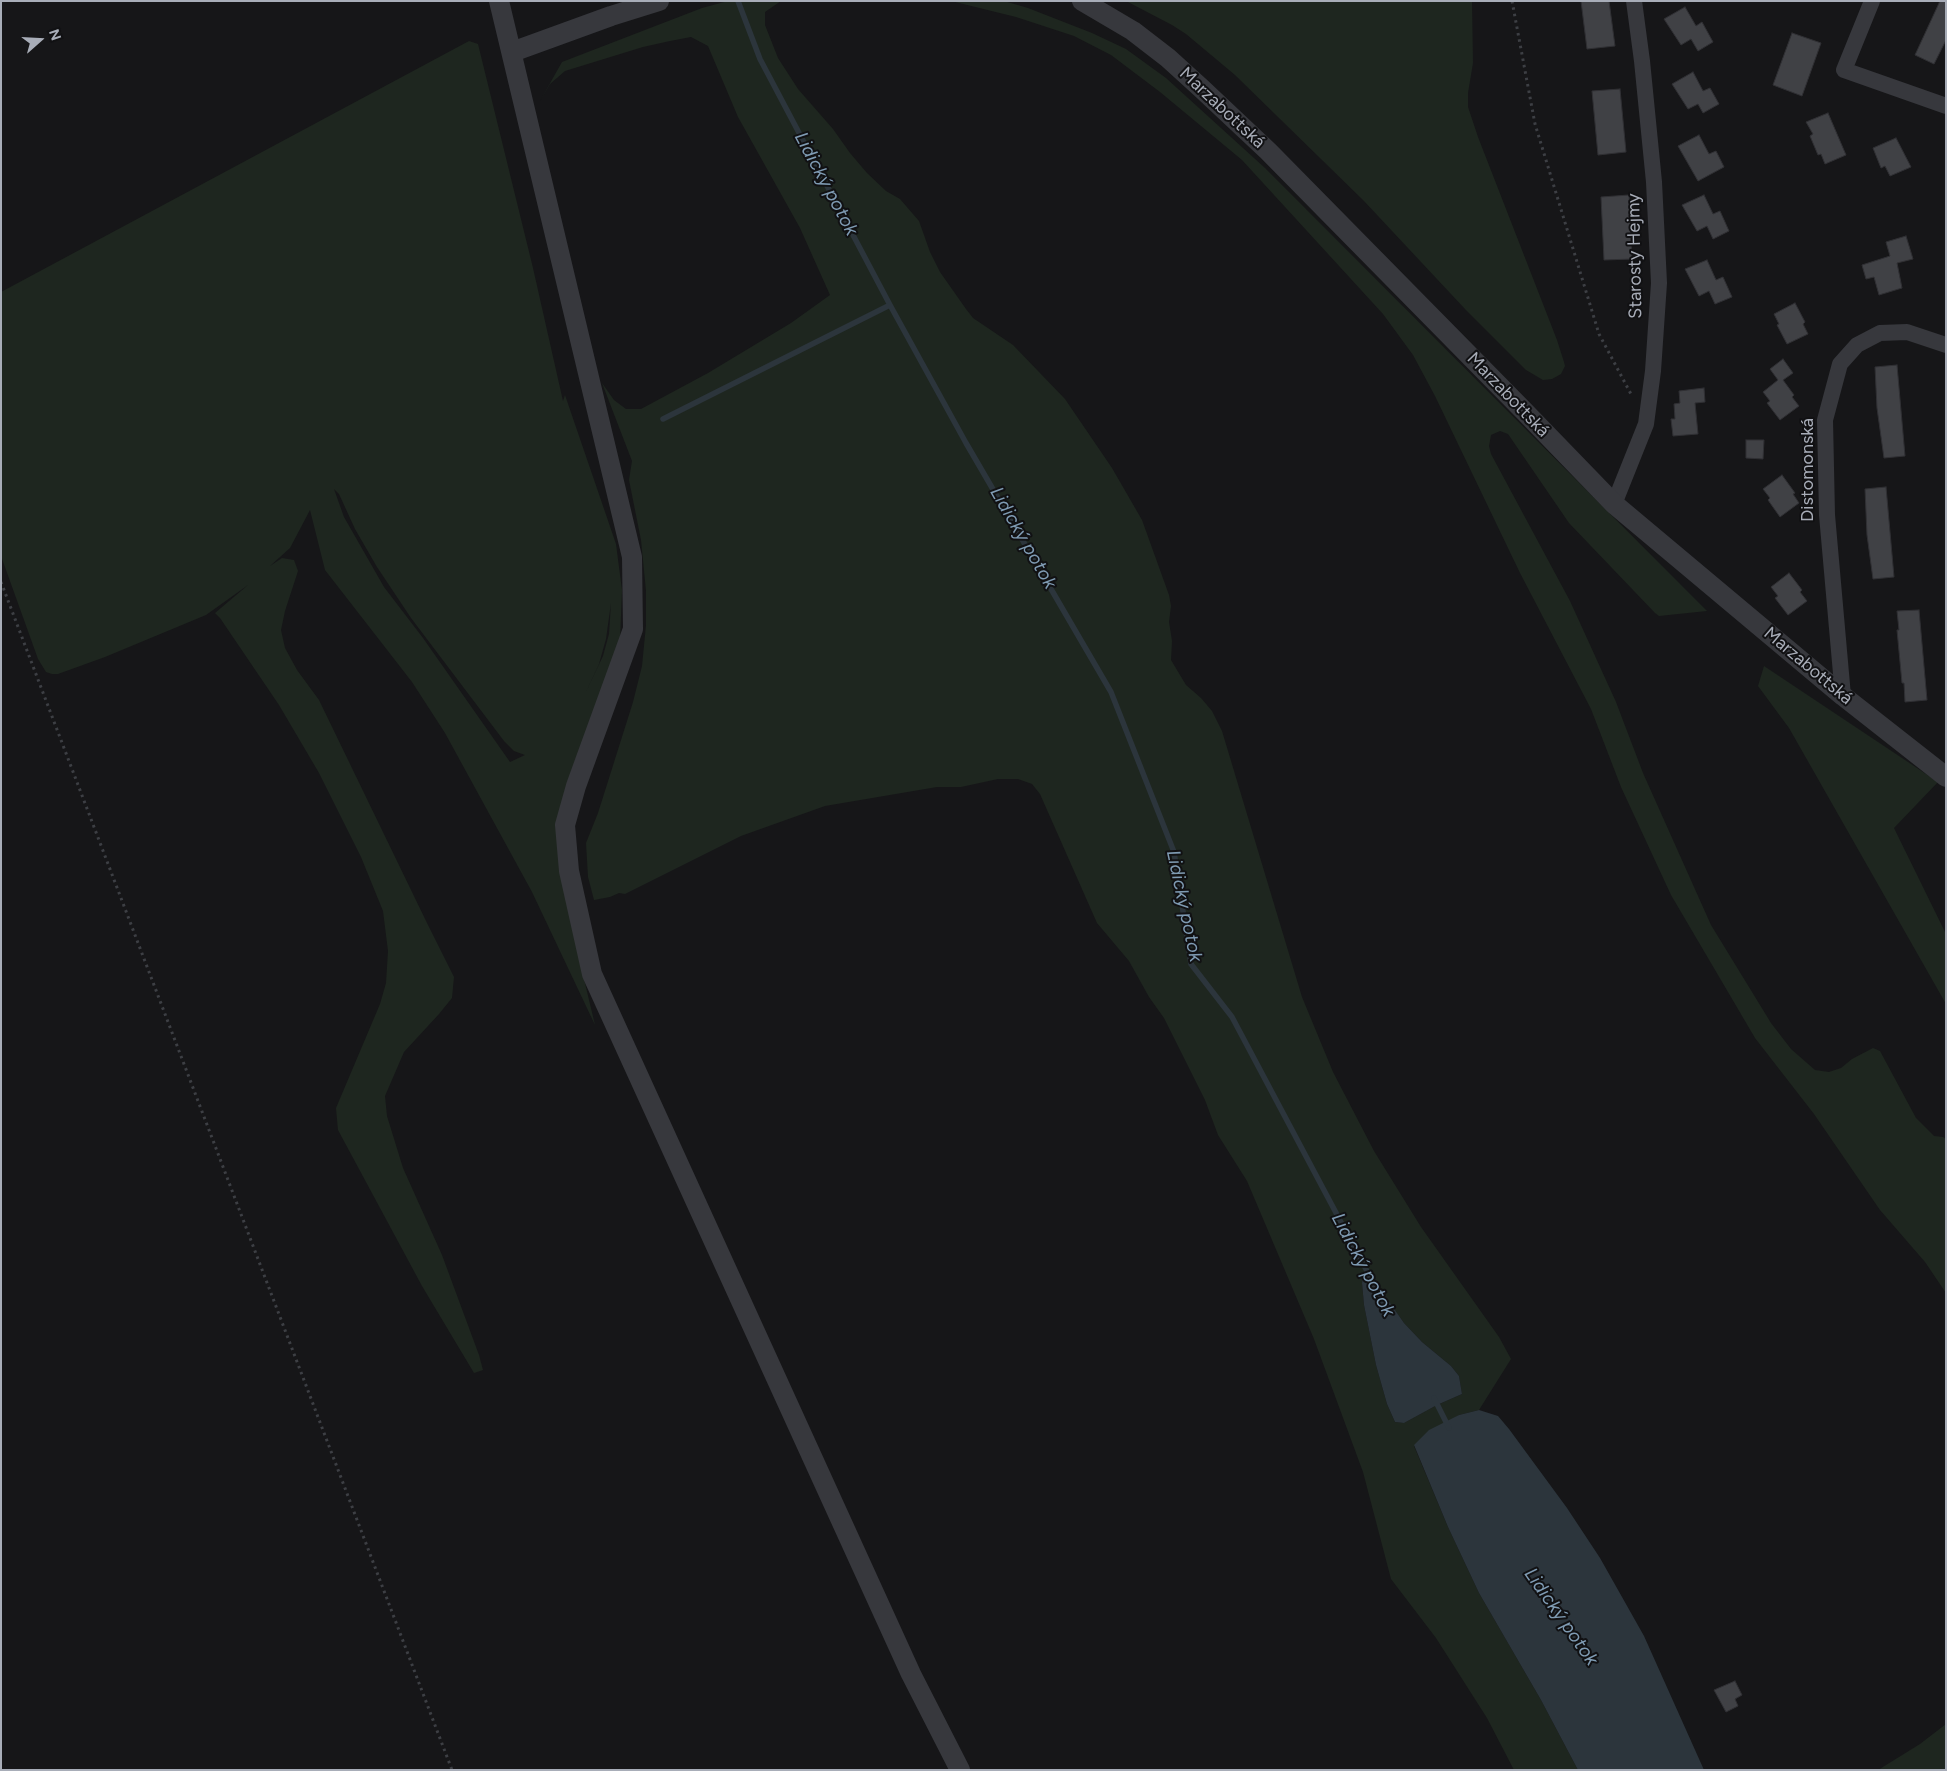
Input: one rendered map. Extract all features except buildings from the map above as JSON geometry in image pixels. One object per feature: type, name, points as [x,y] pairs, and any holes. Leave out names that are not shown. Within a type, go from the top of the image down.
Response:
[{"type":"street","points":[[499,1],[632,557],[632,629],[576,786],[565,825],[569,871],[592,974],[911,1674],[960,1770]]},
{"type":"street","points":[[512,52],[659,1]]},
{"type":"street","name":"Marzabottská","points":[[1082,1],[1133,31],[1168,58],[1268,151],[1614,504],[1843,696],[1946,777]]},
{"type":"street","name":"Starosty Hejmy","points":[[1614,504],[1646,424],[1653,371],[1658,283],[1654,182],[1634,1]]},
{"type":"street","points":[[1872,1],[1844,70],[1945,104]]},
{"type":"street","name":"Distomonská","points":[[1843,696],[1827,515],[1825,420],[1840,364],[1857,345],[1880,333],[1907,332],[1946,345]]},
{"type":"path","points":[[1512,1],[1535,124],[1600,334],[1646,424]]},
{"type":"path","points":[[1,582],[452,1770]]},
{"type":"shaded area","points":[[728,1],[781,1],[765,12],[765,25],[778,58],[798,89],[833,129],[867,173],[886,191],[900,199],[919,221],[930,252],[940,272],[973,318],[1013,345],[1065,399],[1112,468],[1142,520],[1169,595],[1171,606],[1169,622],[1172,641],[1171,660],[1186,685],[1212,711],[1222,731],[1302,997],[1333,1072],[1374,1151],[1421,1227],[1499,1337],[1511,1359],[1479,1410],[1459,1415],[1414,1446],[1448,1527],[1479,1593],[1541,1700],[1578,1770],[1514,1770],[1487,1718],[1436,1638],[1391,1579],[1363,1472],[1314,1339],[1247,1181],[1218,1135],[1205,1100],[1164,1018],[1149,997],[1129,961],[1097,923],[1040,794],[1032,784],[1018,779],[998,779],[961,787],[937,787],[825,806],[741,836],[625,894],[619,893],[594,900],[588,877],[586,843],[598,813],[633,702],[642,666],[646,625],[646,591],[641,540],[629,480],[632,461],[602,383],[614,400],[626,409],[641,409],[708,373],[791,323],[830,295],[800,228],[738,117],[708,46],[691,37],[643,47],[565,71],[550,84],[540,101],[562,62],[702,8]],"holes":[[[1365,1268],[1404,1323],[1422,1342],[1451,1366],[1459,1376],[1462,1394],[1404,1423],[1395,1422],[1387,1404],[1376,1365],[1364,1305],[1362,1283]]]},
{"type":"shaded area","points":[[951,1],[1004,1],[1028,8],[1092,33],[1126,49],[1166,78],[1265,168],[1707,611],[1659,616],[1655,613],[1569,523],[1508,434],[1500,431],[1491,435],[1489,446],[1491,454],[1570,601],[1616,702],[1643,773],[1711,925],[1771,1023],[1791,1049],[1815,1070],[1829,1072],[1841,1068],[1852,1059],[1873,1048],[1880,1051],[1916,1118],[1934,1136],[1946,1139],[1946,1293],[1925,1262],[1880,1210],[1814,1114],[1755,1038],[1671,895],[1621,787],[1591,709],[1520,573],[1435,396],[1413,355],[1383,314],[1242,160],[1160,92],[1111,55],[1074,36],[1016,17]]},
{"type":"shaded area","points":[[1126,1],[1472,1],[1473,63],[1468,93],[1468,107],[1557,340],[1565,366],[1561,374],[1552,379],[1543,380],[1526,370],[1465,309],[1364,201],[1235,75],[1186,34]]},
{"type":"shaded area","points":[[469,41],[478,44],[533,268],[563,401],[565,395],[616,544],[622,590],[619,667],[560,855],[595,1025],[532,892],[445,733],[412,682],[325,570],[310,510],[290,548],[270,566],[282,558],[294,560],[298,571],[281,630],[285,648],[297,670],[319,700],[454,977],[452,998],[404,1052],[385,1096],[387,1116],[403,1168],[442,1255],[483,1370],[474,1373],[422,1286],[338,1130],[336,1108],[380,1004],[386,983],[388,951],[383,911],[361,857],[319,773],[279,705],[215,613],[248,585],[206,615],[105,657],[58,674],[46,672],[38,659],[1,556],[1,292]],"holes":[[[334,489],[339,494],[355,529],[377,567],[411,618],[504,741],[514,751],[525,755],[510,762],[423,638],[384,587],[344,517]],[[611,603],[609,634],[603,656],[585,694],[599,664],[606,639]]]},
{"type":"shaded area","points":[[1764,666],[1938,782],[1894,828],[1946,934],[1946,1004],[1789,728],[1758,686]]},
{"type":"shaded area","points":[[1946,1724],[1946,1770],[1878,1770],[1920,1744]]},
{"type":"water","points":[[1365,1267],[1404,1323],[1422,1342],[1451,1366],[1459,1376],[1462,1394],[1404,1423],[1395,1422],[1387,1404],[1376,1365],[1364,1305],[1362,1283]]},
{"type":"water","points":[[1479,1410],[1498,1416],[1509,1429],[1567,1508],[1600,1558],[1644,1636],[1704,1770],[1578,1770],[1541,1700],[1479,1593],[1448,1527],[1414,1445],[1429,1430],[1459,1415]]},
{"type":"waterway","name":"Lidický potok","points":[[738,1],[760,59],[890,305],[966,443],[1111,692],[1174,852],[1191,964],[1232,1017],[1368,1273]]},
{"type":"waterway","points":[[663,419],[890,305]]},
{"type":"waterway","name":"Lidický potok","points":[[1434,1398],[1449,1428]]}]
